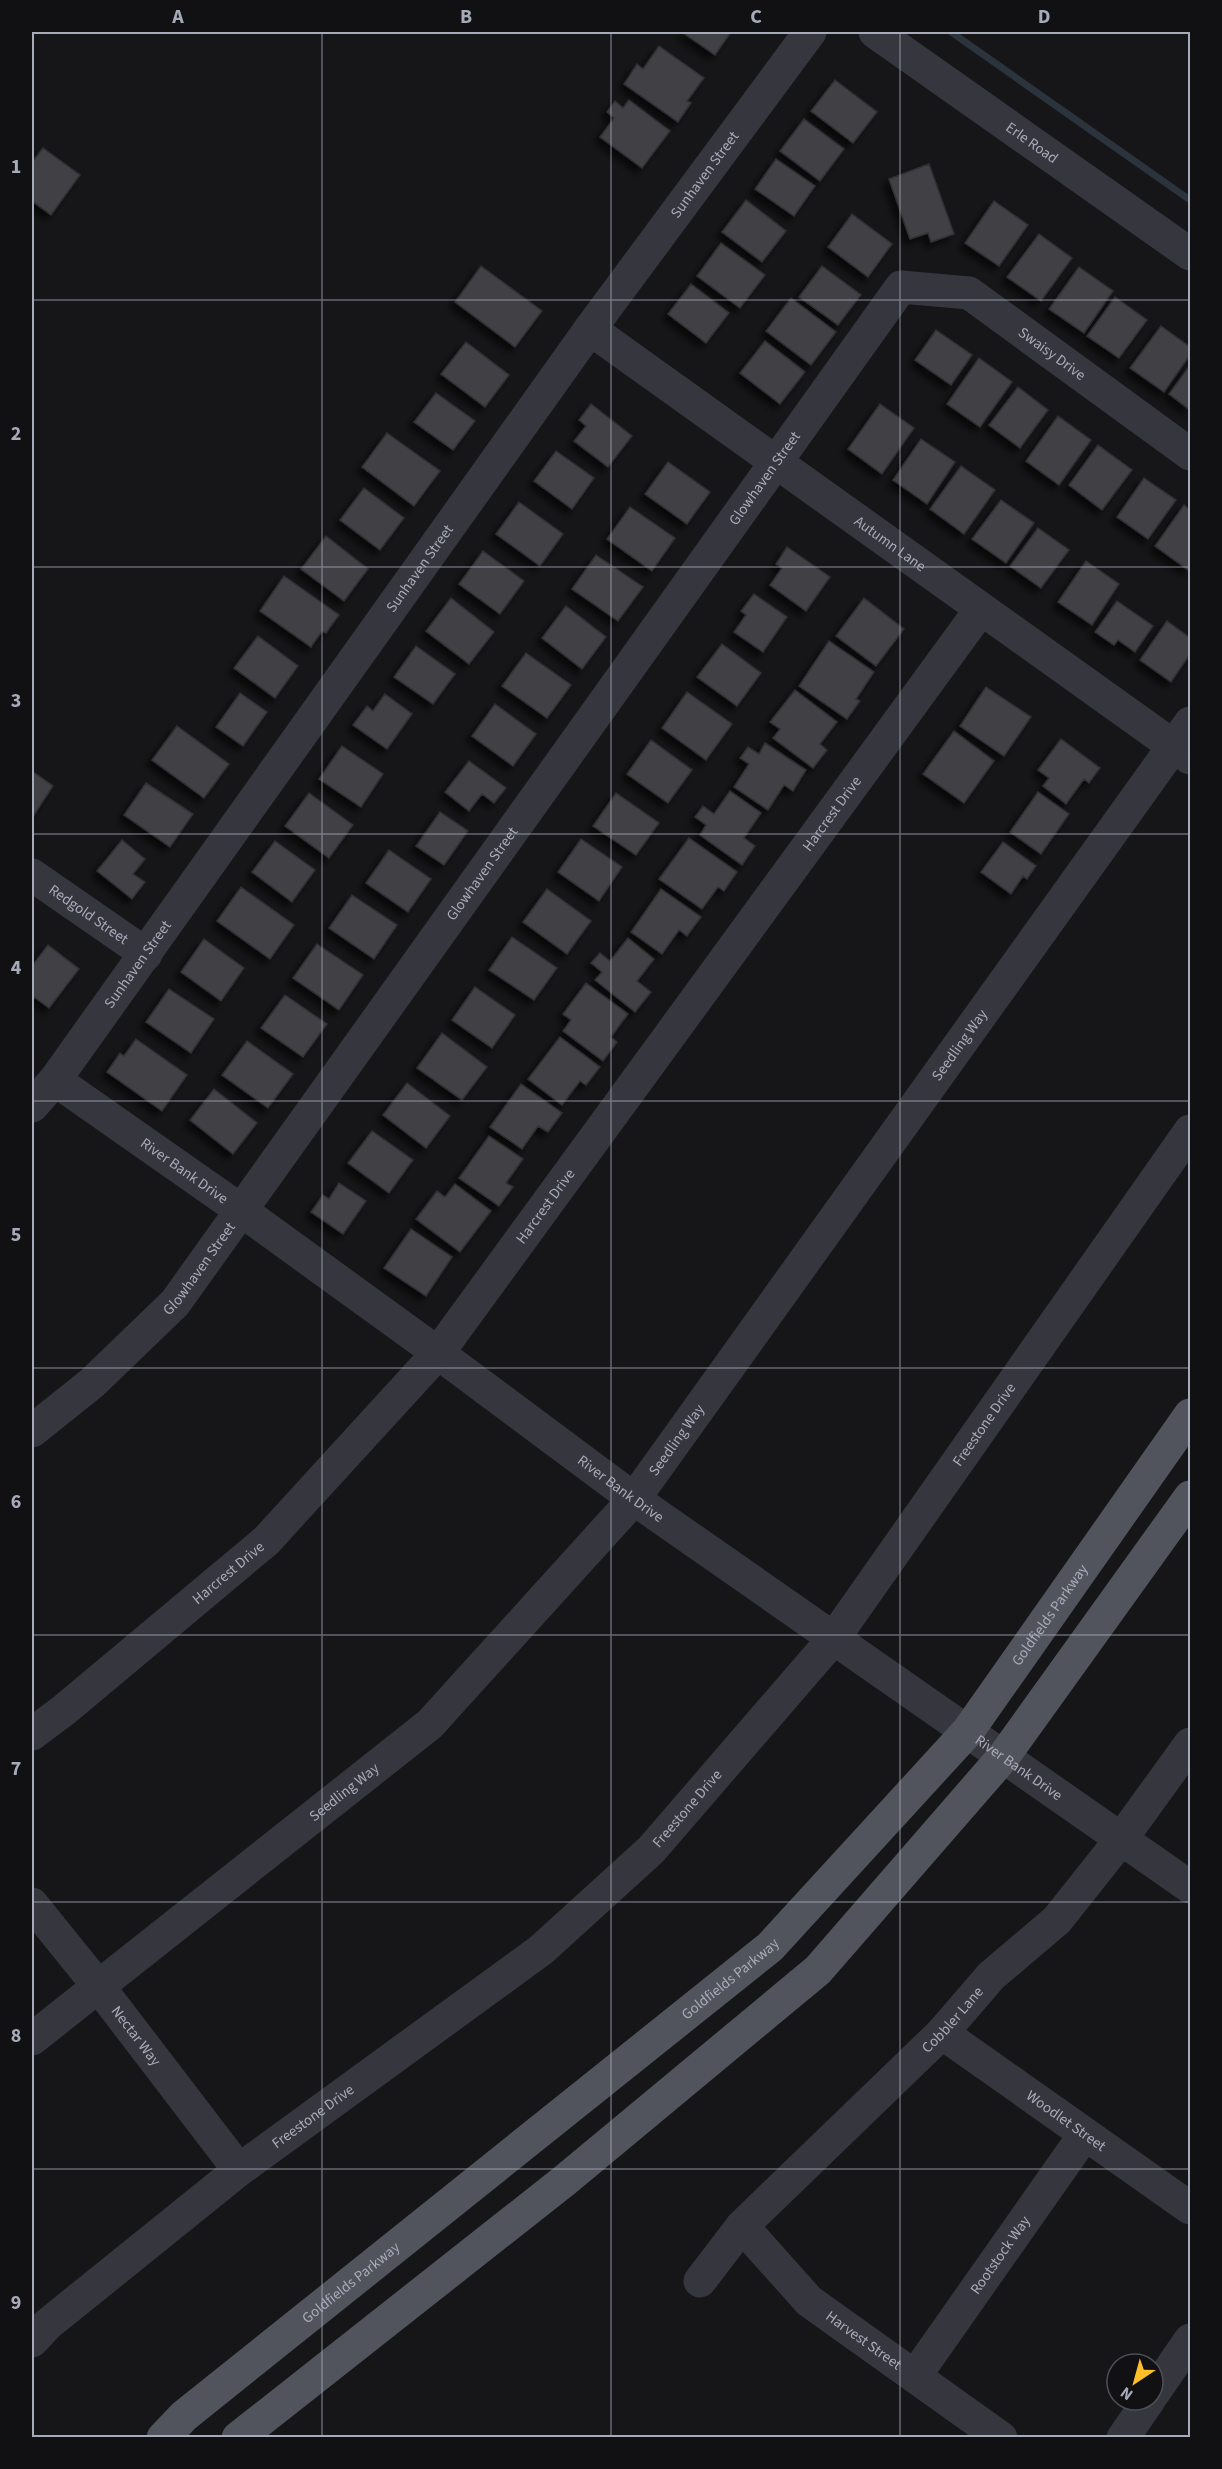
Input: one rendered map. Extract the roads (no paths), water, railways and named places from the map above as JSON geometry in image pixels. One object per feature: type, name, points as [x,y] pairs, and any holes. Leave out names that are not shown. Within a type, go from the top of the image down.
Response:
[{"type":"main road","name":"Goldfields Parkway","points":[[163,2438],[184,2416],[770,1947],[968,1731],[1191,1415]]},
{"type":"main road","points":[[238,2438],[564,2181],[818,1970],[1004,1756],[1191,1497]]},
{"type":"street","name":"Sunhaven Street","points":[[32,1106],[56,1080],[590,329],[810,32]]},
{"type":"street","name":"Erle Road","points":[[875,32],[1191,254]]},
{"type":"street","name":"Swaisy Drive","points":[[901,287],[969,293],[1191,454]]},
{"type":"street","name":"Glowhaven Street","points":[[32,1431],[92,1383],[175,1304],[901,287]]},
{"type":"street","name":"Autumn Lane","points":[[590,329],[981,609],[1185,742]]},
{"type":"street","name":"Harcrest Drive","points":[[32,1734],[64,1710],[266,1541],[438,1353],[981,609]]},
{"type":"street","name":"Seedling Way","points":[[32,2039],[430,1724],[634,1499],[1185,742]]},
{"type":"street","name":"Redgold Street","points":[[32,875],[146,954]]},
{"type":"street","name":"River Bank Drive","points":[[56,1080],[438,1353],[634,1499],[1191,1887]]},
{"type":"street","name":"Freestone Drive","points":[[32,2341],[48,2324],[238,2170],[542,1950],[651,1850],[834,1638],[1191,1131]]},
{"type":"street","name":"Cobbler Lane","points":[[700,2281],[742,2226],[942,2032],[991,1977],[1057,1920],[1122,1838],[1191,1744]]},
{"type":"street","name":"Nectar Way","points":[[32,1904],[99,1987],[238,2170]]},
{"type":"street","name":"Woodlet Street","points":[[942,2032],[1191,2208]]},
{"type":"street","name":"Rootstock Way","points":[[915,2376],[1085,2134]]},
{"type":"street","name":"Harvest Street","points":[[742,2226],[809,2301],[1002,2438]]},
{"type":"street","points":[[1165,2377],[1191,2340]]},
{"type":"street","points":[[1123,2438],[1141,2412]]},
{"type":"waterway","points":[[951,32],[1190,200]]}]
